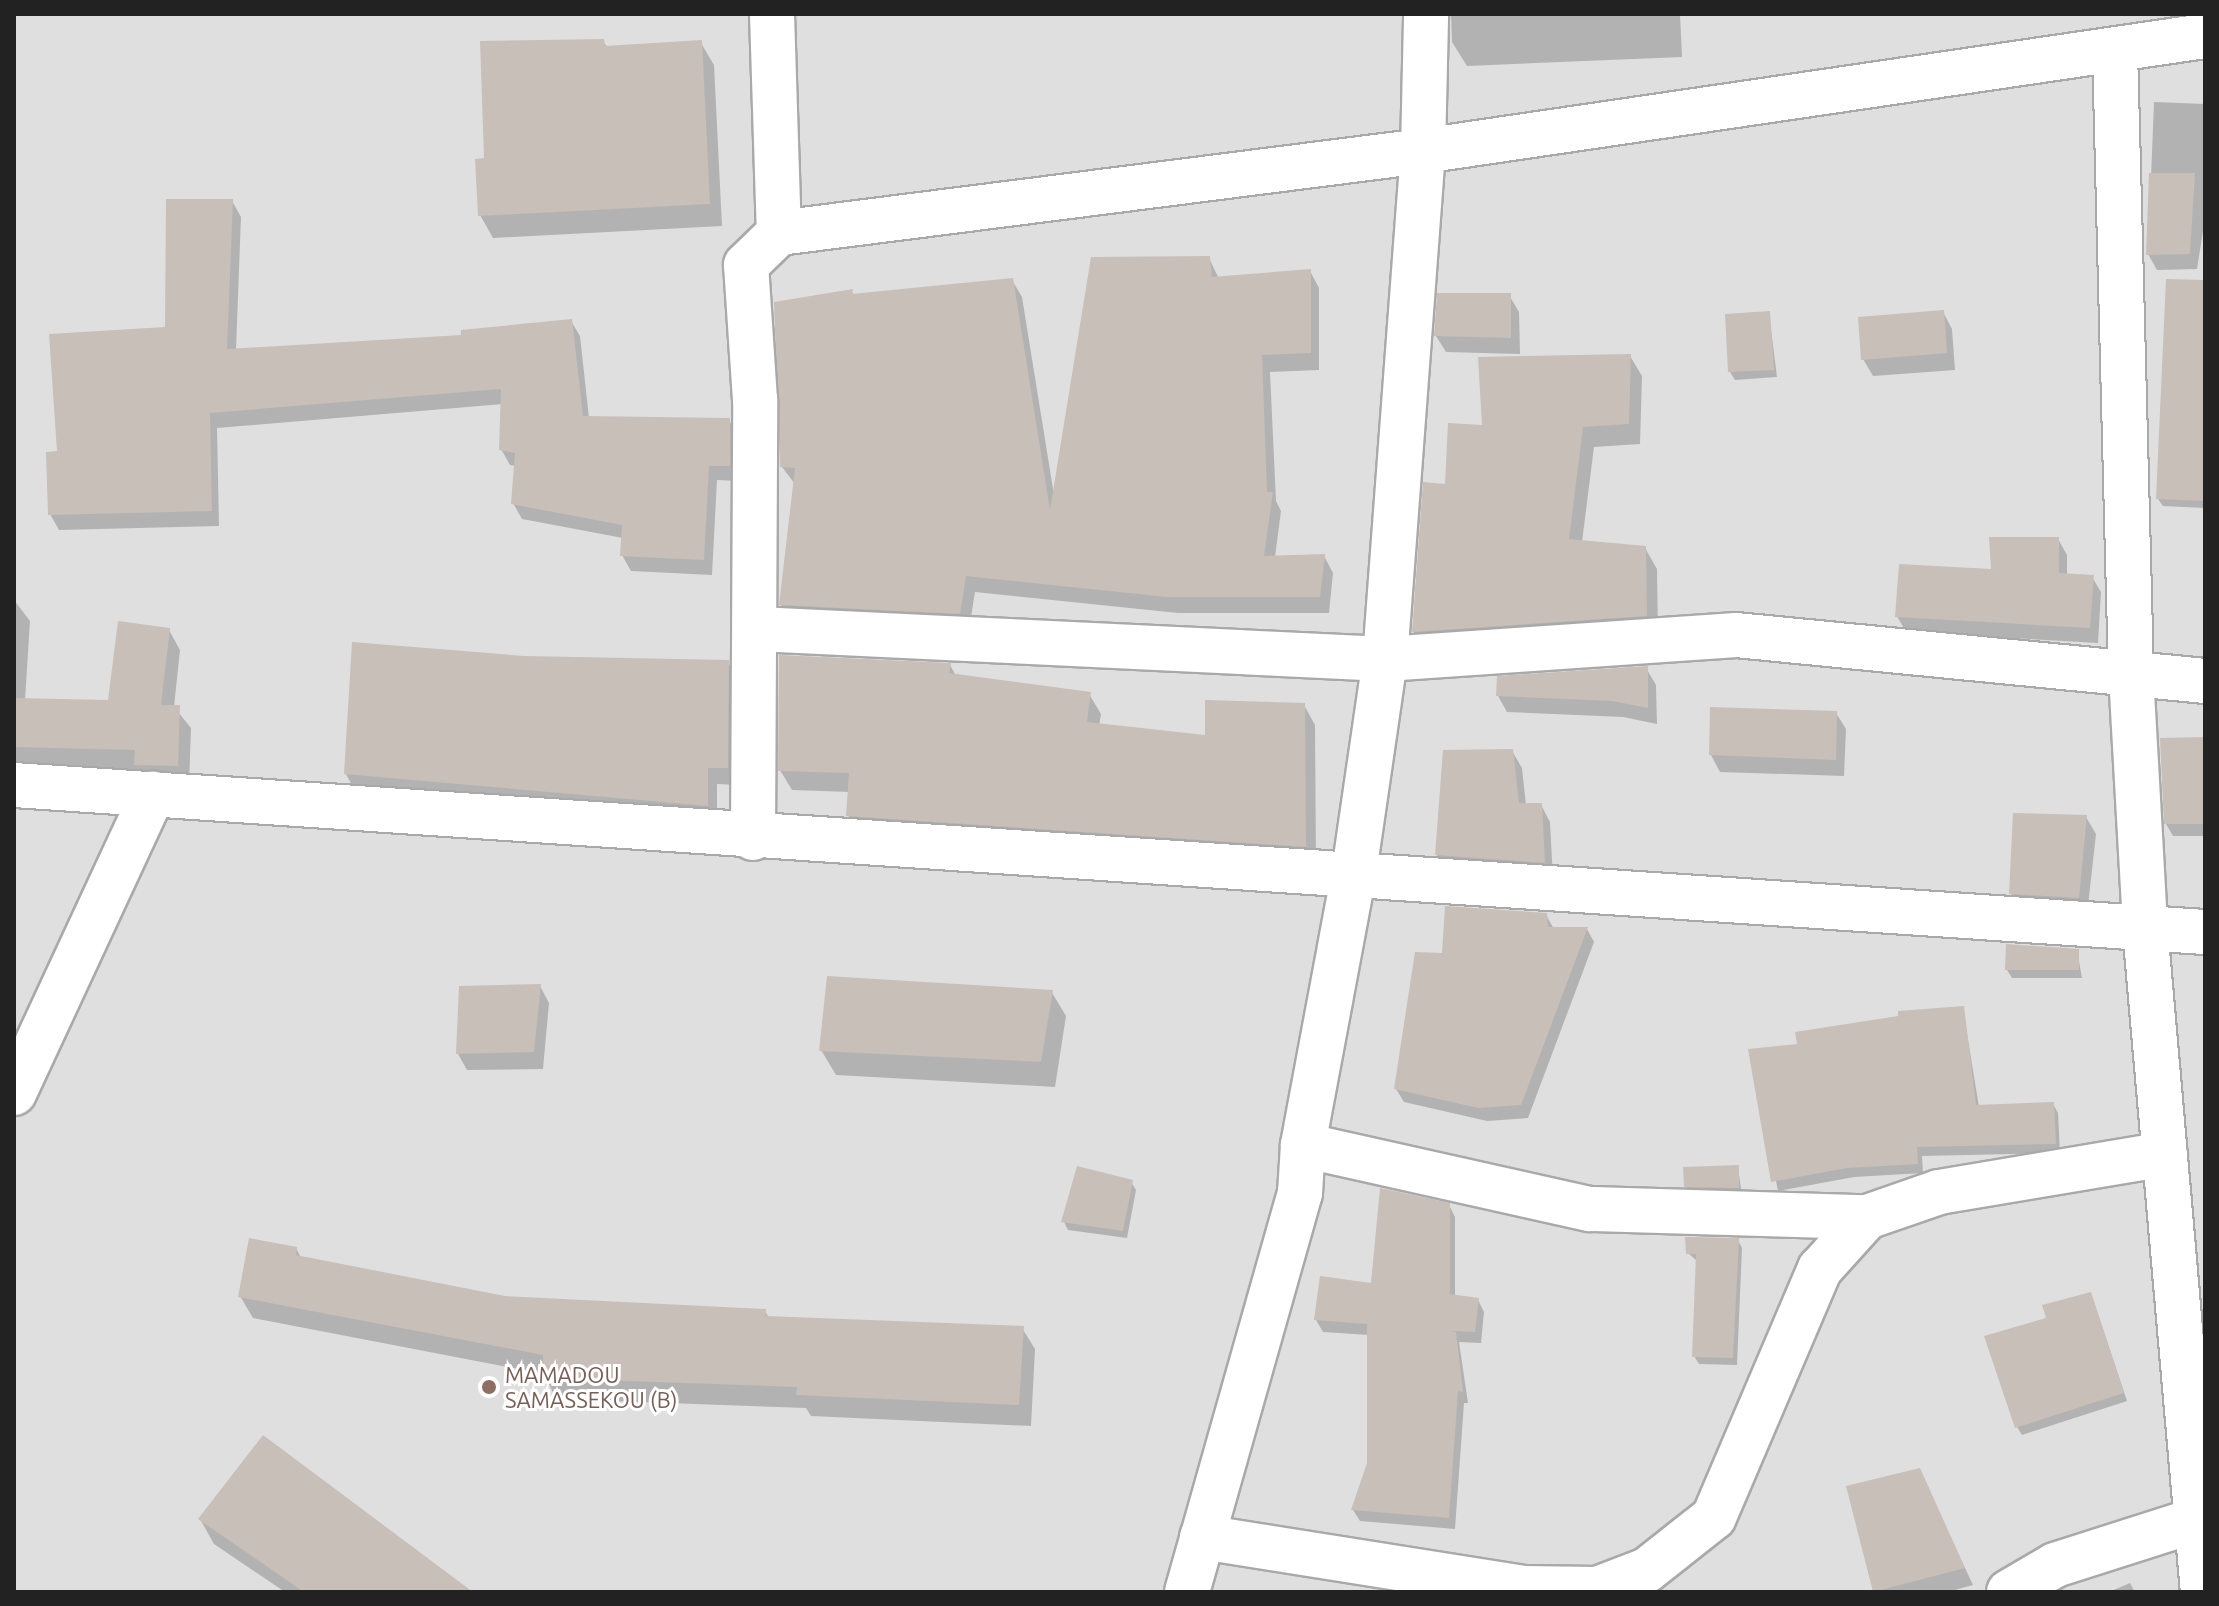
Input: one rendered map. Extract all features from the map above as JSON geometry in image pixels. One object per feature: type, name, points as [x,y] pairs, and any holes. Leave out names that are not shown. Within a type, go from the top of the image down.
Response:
[{"type":"street","points":[[772,14],[779,233]]},
{"type":"street","points":[[1187,1592],[1300,1193],[1303,1145],[1354,872],[1385,659],[1423,151],[1426,14]]},
{"type":"street","points":[[753,838],[757,629],[755,400],[746,265],[779,233],[1423,151],[2205,36]]},
{"type":"street","points":[[2115,50],[2131,674],[2145,928],[2201,1518],[2203,1592]]},
{"type":"street","points":[[757,629],[1385,659],[1736,635],[2205,681]]},
{"type":"street","points":[[14,785],[753,838],[1354,872],[2205,932]]},
{"type":"street","points":[[14,1093],[153,794]]},
{"type":"street","points":[[1303,1145],[1590,1209],[1867,1217],[1939,1192],[2165,1154]]},
{"type":"street","points":[[1202,1537],[1524,1588],[1597,1589],[1647,1570],[1714,1517],[1820,1269],[1867,1217]]},
{"type":"street","points":[[2009,1592],[2055,1565],[2201,1518]]},
{"type":"shaded area","points":[[14,14],[2205,14],[2205,1592],[14,1592]]},
{"type":"building","points":[[604,39],[605,46],[702,40],[710,204],[478,216],[475,159],[484,158],[480,41]]},
{"type":"building","points":[[2149,173],[2195,173],[2190,254],[2146,255]]},
{"type":"building","points":[[166,199],[233,199],[227,349],[461,335],[461,330],[572,319],[583,416],[730,418],[730,466],[709,466],[704,560],[620,556],[622,525],[511,504],[515,453],[499,450],[501,389],[210,413],[212,511],[48,515],[46,452],[57,451],[49,334],[165,327]]},
{"type":"building","points":[[1210,256],[1212,277],[1311,269],[1311,353],[1262,355],[1267,492],[1273,492],[1264,556],[1325,554],[1320,597],[1167,597],[966,576],[960,614],[779,605],[795,468],[780,467],[774,302],[853,289],[852,294],[1013,278],[1050,510],[1091,257]]},
{"type":"building","points":[[2166,279],[2205,280],[2205,501],[2156,499]]},
{"type":"building","points":[[1437,293],[1511,293],[1511,338],[1434,336]]},
{"type":"building","points":[[1944,310],[1947,353],[1861,360],[1858,317]]},
{"type":"building","points":[[1770,311],[1774,370],[1728,372],[1725,314]]},
{"type":"building","points":[[1631,354],[1629,424],[1583,427],[1569,539],[1646,546],[1647,616],[1412,632],[1423,482],[1445,484],[1448,423],[1482,425],[1478,357]]},
{"type":"building","points":[[1989,537],[2059,537],[2059,573],[2094,575],[2090,628],[1895,617],[1899,564],[1991,569]]},
{"type":"building","points":[[118,621],[170,628],[161,705],[180,705],[178,766],[134,765],[135,750],[14,747],[14,698],[108,700]]},
{"type":"building","points":[[352,642],[524,656],[729,660],[728,768],[708,768],[708,806],[344,774]]},
{"type":"building","points":[[779,655],[951,663],[949,673],[1091,692],[1087,722],[1205,735],[1205,700],[1305,703],[1306,847],[846,816],[849,773],[778,771]]},
{"type":"building","points":[[1648,666],[1648,708],[1612,701],[1496,696],[1497,676]]},
{"type":"building","points":[[1710,707],[1837,711],[1836,760],[1709,755]]},
{"type":"building","points":[[2205,737],[2205,824],[2164,824],[2160,738]]},
{"type":"building","points":[[1513,749],[1519,803],[1542,803],[1545,863],[1435,855],[1443,750]]},
{"type":"building","points":[[2013,813],[2087,815],[2079,898],[2009,894]]},
{"type":"building","points":[[1445,906],[1547,913],[1548,927],[1588,927],[1521,1105],[1478,1108],[1394,1089],[1415,952],[1442,953]]},
{"type":"building","points":[[2006,944],[2079,949],[2079,970],[2005,970]]},
{"type":"building","points":[[827,976],[1053,990],[1041,1062],[819,1051]]},
{"type":"building","points":[[541,984],[534,1052],[456,1054],[459,986]]},
{"type":"building","points":[[1964,1006],[1976,1105],[2054,1102],[2056,1144],[1917,1147],[1918,1164],[1847,1168],[1771,1182],[1748,1049],[1797,1044],[1795,1032],[1898,1016],[1898,1011]]},
{"type":"building","points":[[1739,1165],[1739,1188],[1684,1187],[1683,1167]]},
{"type":"building","points":[[1077,1166],[1133,1180],[1123,1231],[1061,1222]]},
{"type":"building","points":[[1380,1188],[1450,1203],[1450,1294],[1479,1298],[1475,1332],[1450,1331],[1456,1332],[1463,1392],[1458,1391],[1449,1518],[1351,1510],[1367,1463],[1367,1324],[1314,1320],[1320,1276],[1371,1283]]},
{"type":"building","points":[[1685,1237],[1739,1238],[1733,1358],[1692,1357],[1696,1254],[1686,1254]]},
{"type":"building","points":[[249,1238],[297,1247],[296,1255],[505,1296],[766,1309],[766,1316],[1024,1326],[1019,1405],[796,1395],[797,1387],[542,1378],[543,1355],[238,1297]]},
{"type":"building","points":[[2091,1292],[2124,1393],[2015,1428],[1984,1336],[2046,1318],[2042,1305]]},
{"type":"building","points":[[263,1435],[473,1592],[304,1592],[198,1519]]},
{"type":"building","points":[[1920,1468],[1965,1568],[1873,1592],[1846,1486]]},
{"type":"place","name":"MAMADOU SAMASSEKOU (B)","points":[[489,1387]]}]
